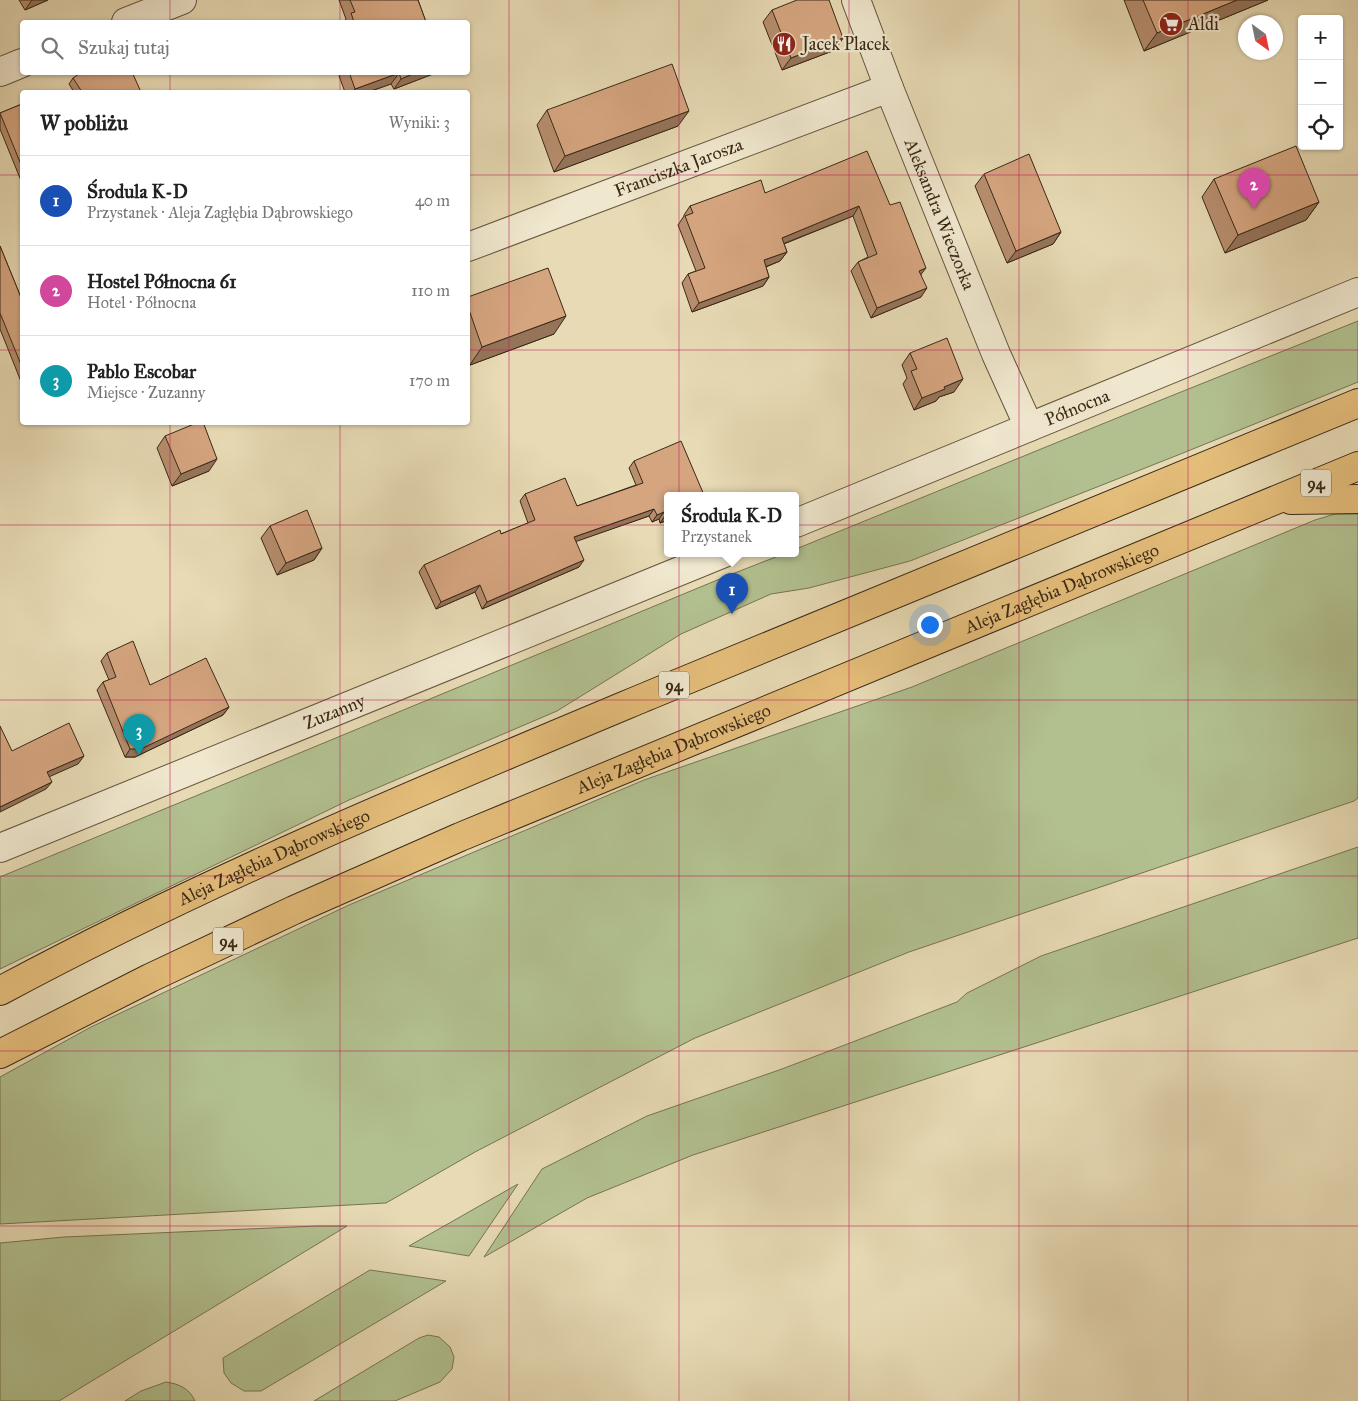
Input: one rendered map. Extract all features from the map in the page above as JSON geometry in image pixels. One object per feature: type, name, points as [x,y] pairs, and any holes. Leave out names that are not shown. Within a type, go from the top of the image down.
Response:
[{"type":"main road","name":"Aleja Zagłębia Dąbrowskiego","points":[[0,990],[68,954],[260,862],[478,767],[1358,402]]},
{"type":"main road","name":"Aleja Zagłębia Dąbrowskiego","points":[[0,1054],[177,965],[294,910],[460,837],[1358,466]]},
{"type":"main road","points":[[1274,500],[1358,499]]},
{"type":"street","points":[[131,20],[182,0]]},
{"type":"street","name":"Aleksandra Wieczorka","points":[[856,0],[889,88],[996,354],[1029,427]]},
{"type":"street","points":[[0,72],[20,64]]},
{"type":"street","name":"Franciszka Jarosza","points":[[470,246],[889,88]]},
{"type":"street","name":"Północna","points":[[799,522],[1358,292]]},
{"type":"street","name":"Zuzanny","points":[[0,848],[714,557]]},
{"type":"green space","points":[[1358,321],[1358,382],[910,561],[809,588],[771,594],[681,634],[557,711],[349,800],[0,969],[0,877],[727,576],[776,557],[799,557],[799,548]]},
{"type":"green space","points":[[1335,514],[1358,514],[1358,798],[1354,801],[909,952],[695,1038],[475,1152],[386,1203],[0,1224],[0,1077],[91,1027],[349,905],[644,780],[912,687],[1315,520]]},
{"type":"green space","points":[[1358,847],[1358,938],[693,1155],[587,1198],[484,1257],[542,1169],[647,1116],[782,1069],[957,1002],[967,993],[1041,956]]},
{"type":"green space","points":[[518,1184],[469,1256],[409,1246]]},
{"type":"green space","points":[[347,1226],[59,1401],[0,1401],[0,1243],[64,1237]]},
{"type":"green space","points":[[370,1270],[446,1281],[261,1391],[244,1391],[231,1383],[224,1373],[223,1358]]},
{"type":"green space","points":[[428,1335],[439,1337],[450,1347],[454,1357],[452,1369],[440,1382],[395,1401],[314,1401],[419,1338]]},
{"type":"green space","points":[[166,1382],[183,1387],[195,1401],[125,1401],[141,1391]]},
{"type":"building","points":[[350,0],[418,0],[425,20],[353,20],[351,13],[355,12]]},
{"type":"building","points":[[797,0],[829,0],[843,38],[791,58],[772,10]]},
{"type":"building","points":[[1143,0],[1237,0],[1157,33]]},
{"type":"building","points":[[672,64],[689,111],[565,156],[547,110]]},
{"type":"building","points":[[78,75],[133,75],[140,90],[81,90],[73,78]]},
{"type":"building","points":[[350,75],[394,75],[355,89]]},
{"type":"building","points":[[400,75],[410,75],[401,79]]},
{"type":"building","points":[[20,105],[20,162],[0,113]]},
{"type":"building","points":[[1296,146],[1319,202],[1238,235],[1214,179]]},
{"type":"building","points":[[867,151],[890,205],[900,202],[926,268],[919,271],[927,288],[877,308],[858,262],[877,254],[859,206],[782,238],[787,252],[764,260],[769,277],[699,303],[688,274],[705,268],[685,216],[693,213],[690,206],[761,180],[765,193]]},
{"type":"building","points":[[1029,154],[1061,232],[1016,251],[984,174]]},
{"type":"building","points":[[0,246],[20,295],[20,362],[0,313]]},
{"type":"building","points":[[548,268],[566,316],[482,347],[470,313],[470,296]]},
{"type":"building","points":[[947,338],[963,379],[944,387],[945,389],[922,398],[911,371],[917,369],[910,353]]},
{"type":"building","points":[[192,425],[204,425],[217,459],[181,474],[165,436]]},
{"type":"building","points":[[681,441],[703,492],[664,492],[664,512],[657,515],[654,509],[574,537],[584,560],[487,602],[480,585],[441,602],[424,565],[500,530],[501,534],[535,520],[525,494],[565,478],[577,506],[643,483],[634,461]]},
{"type":"building","points":[[307,510],[322,548],[286,563],[270,526]]},
{"type":"building","points":[[133,641],[150,685],[206,658],[229,707],[141,749],[130,749],[103,682],[116,677],[107,653]]},
{"type":"building","points":[[69,723],[84,756],[47,772],[52,782],[0,807],[0,726],[12,751]]},
{"type":"place","name":"Aldi","points":[[1171,24]]},
{"type":"place","name":"Jacek Placek","points":[[784,44]]},
{"type":"place","name":"Hostel Północna 61","points":[[1254,209]]},
{"type":"place","name":"Środula K-D","points":[[732,614]]},
{"type":"place","name":"Pablo Escobar","points":[[139,755]]}]
